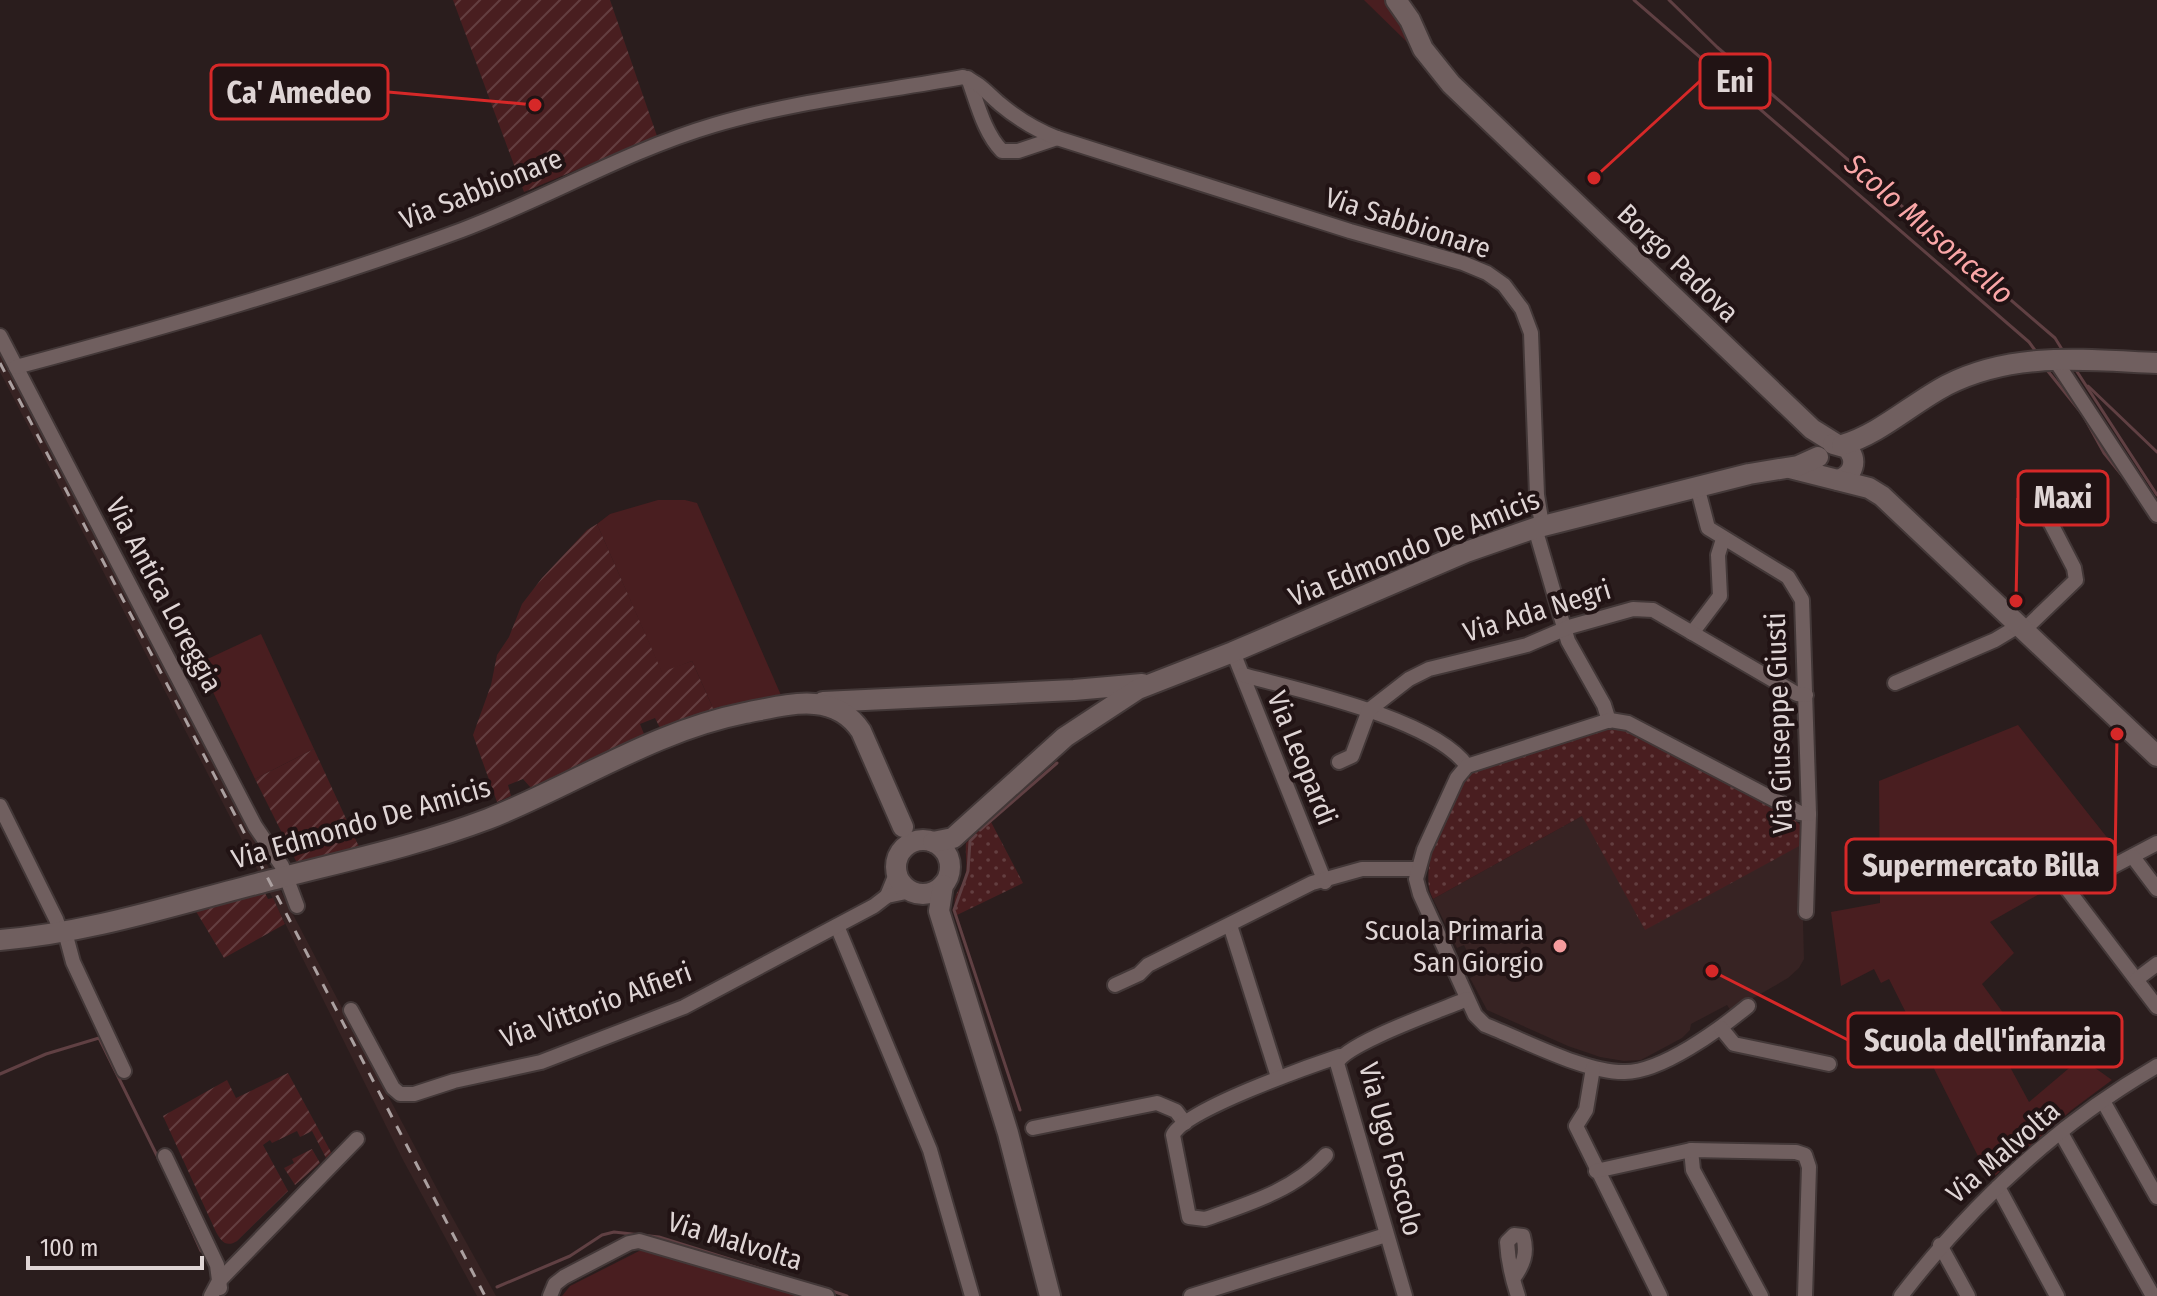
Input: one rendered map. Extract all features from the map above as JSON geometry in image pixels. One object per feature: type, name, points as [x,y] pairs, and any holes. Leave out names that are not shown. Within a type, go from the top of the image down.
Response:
[{"type":"street","name":"Borgo Padova","points":[[1396,0],[1430,59],[1456,89],[1812,429],[1869,488],[1886,499],[2157,756]]},
{"type":"street","name":"Borgo Padova","points":[[1410,0],[1413,28]]},
{"type":"street","name":"Via Sabbionare","points":[[16,367],[193,320],[464,229],[588,173],[712,126],[763,113],[968,78],[1034,129],[1057,138],[1350,231],[1463,263],[1487,273],[1504,285],[1522,309],[1531,333],[1539,527],[1568,641],[1604,705],[1609,721]]},
{"type":"street","points":[[968,78],[984,122],[1002,151],[1018,151],[1057,138]]},
{"type":"street","name":"Via Antica Loreggia","points":[[0,336],[255,826],[286,876]]},
{"type":"street","points":[[2056,360],[2157,515]]},
{"type":"street","name":"Via Edmondo De Amicis","points":[[1095,716],[1159,680],[1233,652],[1466,552],[1539,527],[1697,486],[1790,468],[1837,454],[1949,384],[2004,365],[2056,360],[2157,363]]},
{"type":"street","points":[[1837,454],[1849,474],[1832,480],[1819,471],[1837,454]]},
{"type":"street","name":"Via Edmondo De Amicis","points":[[1790,468],[1832,480]]},
{"type":"street","name":"Borgo Padova","points":[[1832,480],[1869,488]]},
{"type":"street","points":[[1895,683],[2022,628],[2076,580],[2074,568],[2044,505],[2055,490],[2075,481]]},
{"type":"street","name":"Via Giuseppe Giusti","points":[[1697,486],[1708,528],[1788,577],[1802,600],[1809,814],[1806,912]]},
{"type":"street","points":[[1692,633],[1720,596],[1718,555],[1723,539]]},
{"type":"street","name":"Via Ada Negri","points":[[1369,710],[1398,686],[1429,669],[1527,645],[1564,629],[1644,608],[1653,610],[1797,694],[1806,695]]},
{"type":"street","name":"Via Leopardi","points":[[1233,652],[1325,882]]},
{"type":"street","points":[[1243,675],[1369,710],[1437,741],[1467,766]]},
{"type":"street","name":"Via Edmondo De Amicis","points":[[0,940],[63,933],[406,845],[475,823],[688,728],[747,712],[831,700],[1074,690],[1159,680]]},
{"type":"street","points":[[902,849],[916,840],[937,840],[1095,716],[1098,706],[1095,697],[1074,690]]},
{"type":"street","points":[[860,729],[862,711],[879,699]]},
{"type":"street","points":[[806,704],[832,706],[852,719],[860,729],[903,827],[896,874],[902,884],[939,911]]},
{"type":"street","points":[[806,704],[821,707],[845,722],[858,736],[876,767]]},
{"type":"street","points":[[1339,762],[1352,756],[1369,710]]},
{"type":"street","points":[[1748,1006],[1721,1028],[1645,1070],[1623,1072],[1593,1068],[1482,1024],[1467,999],[1417,888],[1417,869],[1457,778],[1467,766],[1609,721],[1628,723],[1800,813],[1809,814]]},
{"type":"street","points":[[0,806],[63,933],[73,962],[124,1071]]},
{"type":"street","points":[[903,827],[937,840],[949,862],[939,911],[1008,1133],[1050,1296]]},
{"type":"street","points":[[2157,843],[2068,890],[2157,1007]]},
{"type":"street","points":[[2133,857],[2157,889]]},
{"type":"street","points":[[1115,985],[1139,974],[1148,965],[1231,928],[1312,883],[1325,882],[1362,869],[1417,869]]},
{"type":"street","points":[[887,896],[896,874]]},
{"type":"street","points":[[286,876],[297,906]]},
{"type":"street","points":[[914,892],[935,891],[943,885]]},
{"type":"street","name":"Via Vittorio Alfieri","points":[[351,1010],[393,1088],[400,1094],[414,1094],[454,1081],[541,1062],[684,1007],[874,906],[887,896],[914,892]]},
{"type":"street","points":[[837,926],[930,1150],[972,1296]]},
{"type":"street","points":[[1231,928],[1278,1077]]},
{"type":"street","points":[[2137,979],[2157,964]]},
{"type":"street","name":"Via Ugo Foscolo","points":[[1405,1296],[1337,1071],[1340,1056],[1467,999]]},
{"type":"street","points":[[1721,1028],[1734,1044],[1829,1064]]},
{"type":"street","points":[[1326,1155],[1309,1171],[1263,1198],[1205,1219],[1195,1219],[1189,1217],[1173,1135],[1185,1123],[1232,1098],[1278,1077],[1340,1056]]},
{"type":"street","name":"Via Malvolta","points":[[1901,1296],[1940,1245],[1998,1187],[2103,1101],[2157,1066]]},
{"type":"street","points":[[1593,1068],[1586,1110],[1576,1126],[1660,1296]]},
{"type":"street","points":[[2103,1101],[2157,1197]]},
{"type":"street","points":[[1033,1128],[1157,1103],[1176,1111],[1185,1123]]},
{"type":"street","points":[[2061,1133],[2153,1296]]},
{"type":"street","points":[[211,1296],[357,1139]]},
{"type":"street","points":[[1596,1171],[1691,1150],[1796,1152],[1805,1155],[1809,1167],[1805,1296]]},
{"type":"street","points":[[1691,1150],[1693,1170],[1761,1296]]},
{"type":"street","points":[[165,1156],[217,1265],[220,1289]]},
{"type":"street","points":[[1998,1187],[2057,1296]]},
{"type":"street","points":[[1191,1296],[1386,1235]]},
{"type":"street","name":"Via Malvolta","points":[[550,1296],[555,1284],[564,1277],[629,1243],[639,1241],[827,1296]]},
{"type":"street","points":[[1940,1245],[1968,1296]]},
{"type":"street","points":[[1513,1279],[1518,1296]]},
{"type":"shaded area","points":[[453,0],[610,0],[657,136],[524,192]]},
{"type":"shaded area","points":[[1364,0],[1385,0],[1395,10],[1408,43]]},
{"type":"shaded area","points":[[0,348],[271,872],[260,875],[0,372]]},
{"type":"shaded area","points":[[658,500],[697,503],[784,702],[716,715],[692,661],[662,673],[597,524],[610,514]]},
{"type":"shaded area","points":[[597,524],[662,672],[692,661],[716,715],[661,730],[655,718],[640,724],[643,736],[531,788],[523,779],[508,785],[511,796],[497,802],[473,735],[491,685],[497,655],[509,637],[522,604],[587,530]]},
{"type":"shaded area","points":[[261,634],[314,749],[255,779],[199,663]]},
{"type":"shaded area","points":[[2018,725],[2117,850],[1990,922],[2014,953],[1982,984],[2004,1014],[1990,1030],[2029,1102],[2081,1058],[2112,1080],[1990,1180],[1889,979],[1881,983],[1874,969],[1841,986],[1831,912],[1880,903],[1879,781]]},
{"type":"shaded area","points":[[1606,729],[1630,731],[1792,817],[1800,825],[1801,845],[1645,930],[1582,816],[1433,899],[1429,869],[1433,849],[1458,792],[1479,767]]},
{"type":"shaded area","points":[[314,749],[360,849],[298,865],[255,779]]},
{"type":"shaded area","points":[[1582,816],[1801,845],[1804,959],[1799,968],[1788,978],[1731,1011],[1727,1005],[1691,1024],[1690,1030],[1682,1038],[1641,1060],[1600,1057],[1487,1010],[1470,978],[1478,974],[1464,945],[1457,948],[1433,899]]},
{"type":"shaded area","points":[[990,820],[1023,883],[957,915],[955,898],[966,873],[966,843]]},
{"type":"shaded area","points":[[277,884],[496,1296],[477,1296],[403,1160],[267,887]]},
{"type":"shaded area","points":[[264,891],[268,899],[273,898],[285,924],[224,958],[194,908]]},
{"type":"shaded area","points":[[288,1073],[332,1154],[326,1158],[312,1131],[300,1137],[297,1131],[263,1145],[288,1191],[237,1241],[227,1244],[216,1232],[163,1116],[227,1080],[236,1098]]},
{"type":"shaded area","points":[[312,1149],[320,1163],[295,1185],[284,1168],[294,1163],[292,1159]]},
{"type":"shaded area","points":[[641,1250],[798,1296],[562,1296],[570,1286]]},
{"type":"waterway","name":"Scolo Musoncello","points":[[1634,0],[2029,342],[2037,353]]},
{"type":"waterway","points":[[1669,0],[1717,47],[2055,338],[2063,351]]},
{"type":"waterway","points":[[2074,367],[2157,495]]},
{"type":"waterway","name":"Scolo Musoncello","points":[[2047,370],[2083,415],[2104,453],[2129,484]]},
{"type":"waterway","points":[[2088,386],[2157,452]]},
{"type":"waterway","points":[[980,830],[1057,763]]},
{"type":"waterway","points":[[976,835],[970,841],[968,871],[954,910],[1020,1110]]},
{"type":"waterway","points":[[0,1074],[46,1054],[99,1038],[168,1178]]},
{"type":"waterway","points":[[178,1200],[201,1251]]},
{"type":"waterway","points":[[497,1287],[570,1256],[602,1235],[614,1232],[659,1237],[790,1278]]},
{"type":"waterway","points":[[832,1291],[847,1296]]},
{"type":"railway","points":[[0,363],[485,1296]]},
{"type":"place","name":"Ca' Amedeo","points":[[535,105]]},
{"type":"place","name":"Eni","points":[[1594,178]]},
{"type":"place","name":"Maxi","points":[[2016,601]]},
{"type":"place","name":"Supermercato Billa","points":[[2117,734]]},
{"type":"place","name":"Scuola Primaria San Giorgio","points":[[1560,946]]},
{"type":"place","name":"Scuola dell'infanzia","points":[[1712,971]]}]
